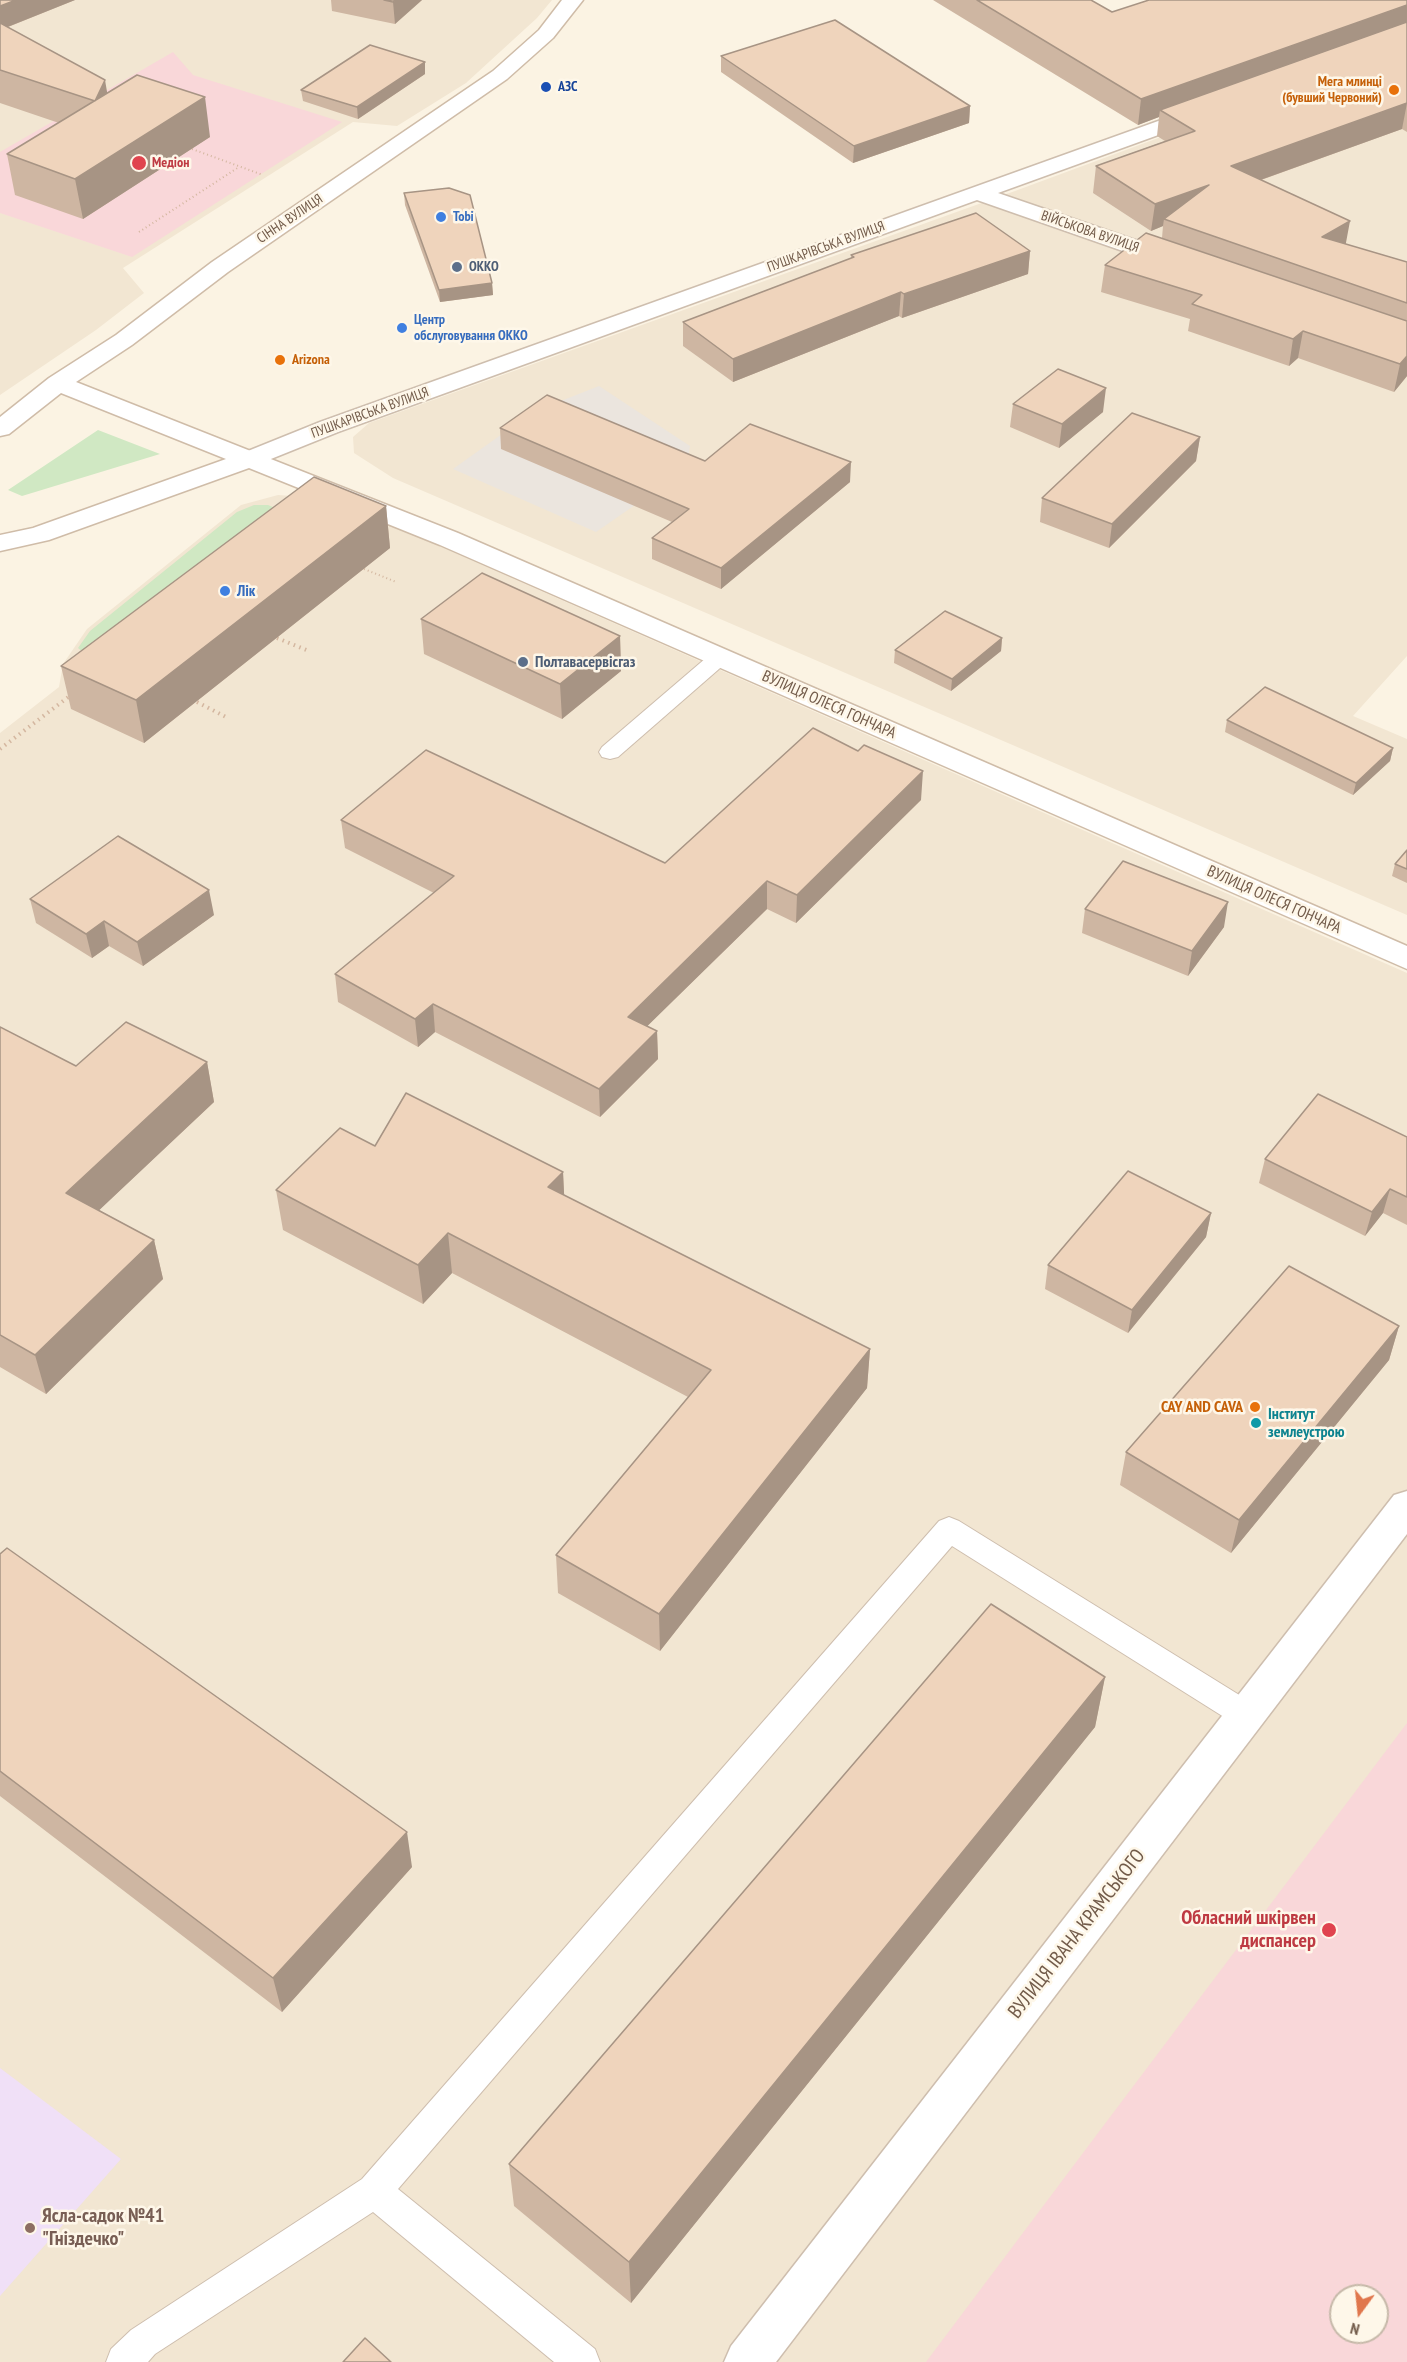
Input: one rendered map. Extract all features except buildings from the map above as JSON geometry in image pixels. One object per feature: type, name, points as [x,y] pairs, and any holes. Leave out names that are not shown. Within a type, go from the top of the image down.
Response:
[{"type":"main road","name":"СІННА ВУЛИЦЯ","points":[[0,429],[58,383],[124,340],[241,252],[500,75],[546,34],[573,0]]},
{"type":"main road","name":"ПУШКАРІВСЬКА ВУЛИЦЯ","points":[[0,543],[40,534],[247,460],[329,427],[1219,104]]},
{"type":"main road","name":"ВІЙСЬКОВА ВУЛИЦЯ","points":[[976,193],[1192,267]]},
{"type":"main road","name":"ВУЛИЦЯ ОЛЕСЯ ГОНЧАРА","points":[[58,383],[449,539],[1407,958]]},
{"type":"main road","name":"ВУЛИЦЯ ІВАНА КРАМСЬКОГО","points":[[747,2362],[1407,1506]]},
{"type":"lane","points":[[610,752],[720,657]]},
{"type":"lane","points":[[124,2362],[143,2342],[375,2191],[949,1529],[1246,1715]]},
{"type":"lane","points":[[375,2191],[582,2362]]},
{"type":"path","points":[[192,149],[263,175]]},
{"type":"path","points":[[139,232],[239,167]]},
{"type":"path","points":[[364,569],[396,582]]},
{"type":"path","points":[[277,638],[309,651]]},
{"type":"path","points":[[0,749],[74,693]]},
{"type":"path","points":[[197,702],[226,717]]},
{"type":"shaded area","points":[[0,0],[552,0],[537,18],[466,83],[397,126],[353,122],[123,268],[144,293],[96,330],[0,395]]},
{"type":"shaded area","points":[[1407,46],[1407,656],[1353,716],[1407,739],[1407,915],[393,478],[354,453],[353,437],[369,423],[1015,191]]},
{"type":"shaded area","name":"Медіон","points":[[173,52],[193,75],[342,122],[132,257],[0,213],[0,152]]},
{"type":"shaded area","points":[[599,386],[690,446],[688,458],[674,478],[596,532],[453,469],[533,412]]},
{"type":"shaded area","points":[[278,495],[322,498],[346,505],[1407,973],[1407,2362],[0,2362],[0,733],[59,687],[63,664],[87,629],[241,505]]},
{"type":"shaded area","name":"Обласний шкірвен диспансер","points":[[1407,1723],[1407,2362],[926,2362]]},
{"type":"shaded area","name":"Ясла-садок №41 \"Гніздечко\"","points":[[0,2068],[121,2159],[0,2296]]},
{"type":"green space","points":[[98,430],[160,454],[22,496],[8,490]]},
{"type":"green space","points":[[254,505],[268,505],[283,511],[90,658],[78,648],[90,631],[237,512]]},
{"type":"place","name":"АЗС","points":[[546,87]]},
{"type":"place","name":"Мега млинці (бувший Червоний)","points":[[1394,90]]},
{"type":"place","name":"Медіон","points":[[139,163]]},
{"type":"place","name":"Tobi","points":[[441,217]]},
{"type":"place","name":"ОККО","points":[[457,267]]},
{"type":"place","name":"Центр обслуговування ОККО","points":[[402,328]]},
{"type":"place","name":"Arizona","points":[[280,360]]},
{"type":"place","name":"Лік","points":[[225,591]]},
{"type":"place","name":"Полтавасервісгаз","points":[[523,662]]},
{"type":"place","name":"CAY AND CAVA","points":[[1255,1407]]},
{"type":"place","name":"Інститут землеустрою","points":[[1256,1423]]},
{"type":"place","name":"Обласний шкірвен диспансер","points":[[1329,1930]]},
{"type":"place","name":"Ясла-садок №41 \"Гніздечко\"","points":[[30,2228]]}]
